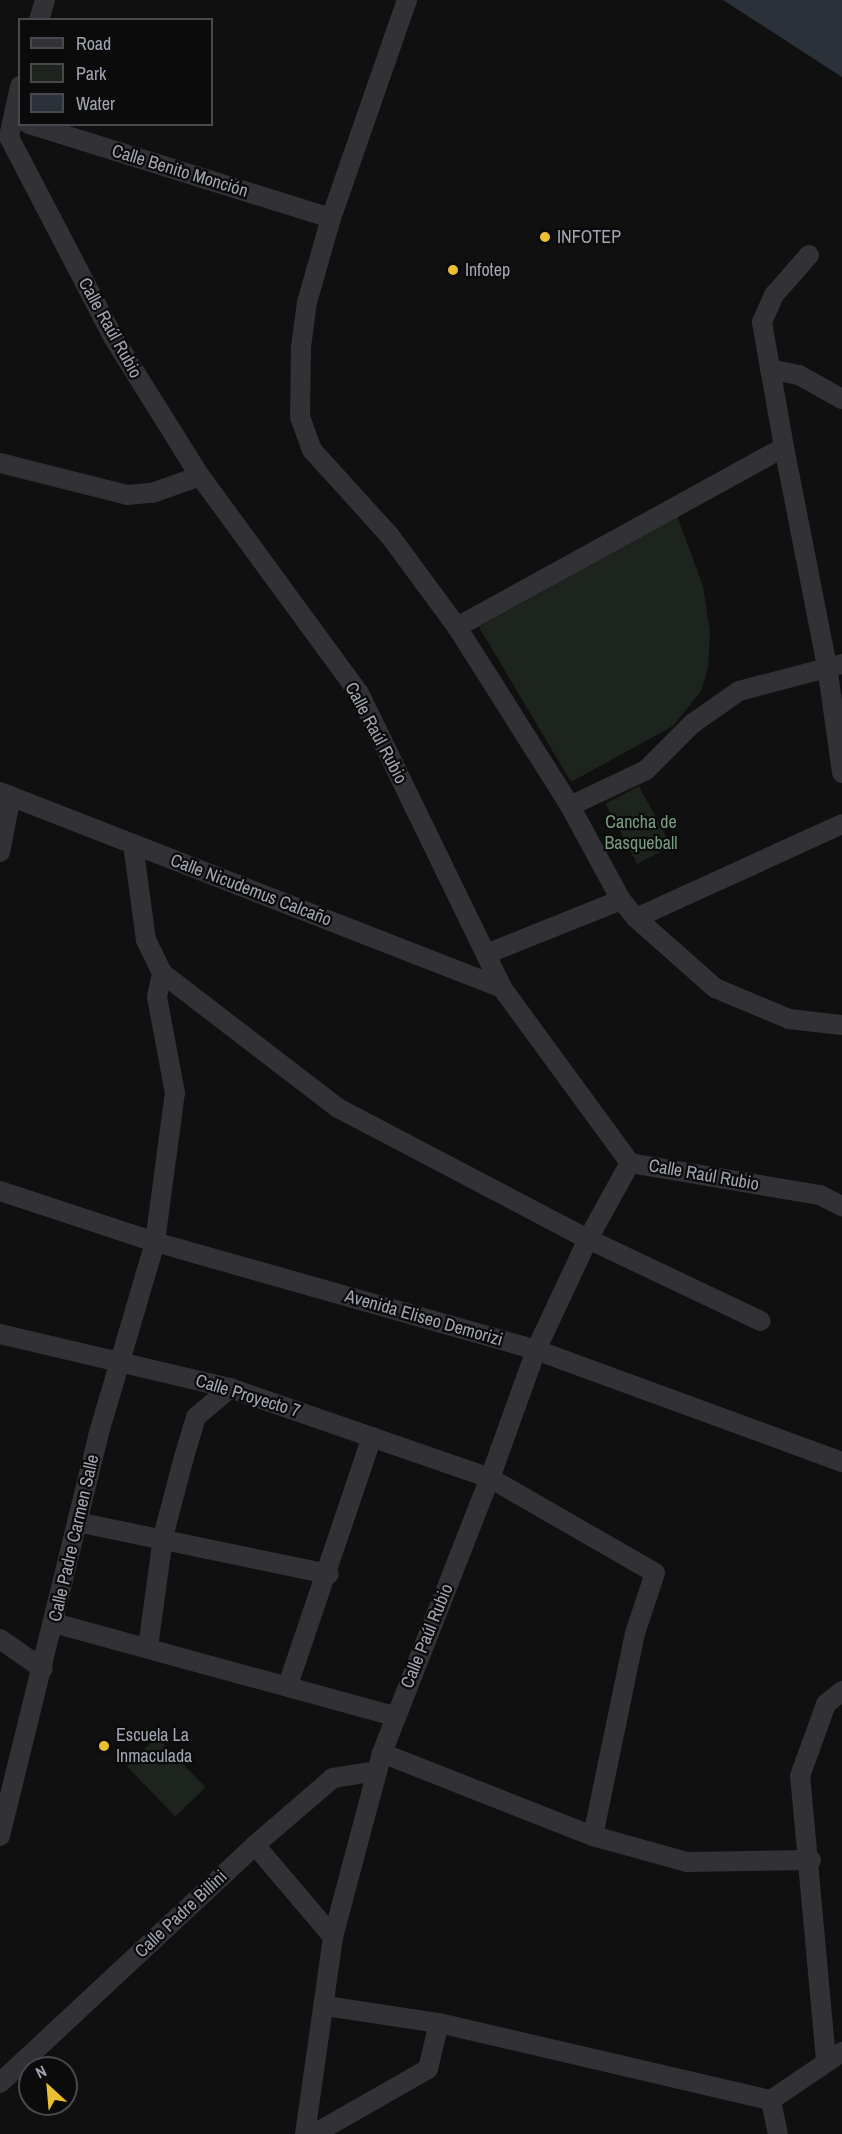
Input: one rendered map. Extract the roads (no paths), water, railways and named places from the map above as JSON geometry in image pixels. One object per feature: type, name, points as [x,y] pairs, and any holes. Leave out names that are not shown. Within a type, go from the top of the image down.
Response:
[{"type":"street","points":[[40,18],[45,0]]},
{"type":"street","points":[[408,0],[332,218],[307,302],[301,347],[300,417],[312,450],[390,536],[457,627],[570,806],[621,900],[636,918],[715,988],[789,1019],[842,1025]]},
{"type":"street","name":"Calle Raúl Rubio","points":[[18,100],[15,120],[9,137],[113,337],[200,476],[359,693],[502,988],[630,1163],[820,1195],[842,1206]]},
{"type":"street","name":"Calle Benito Monción","points":[[34,126],[332,218]]},
{"type":"street","points":[[809,255],[765,309],[762,322],[784,447],[834,665],[842,772]]},
{"type":"street","points":[[770,369],[799,375],[842,399]]},
{"type":"street","points":[[457,627],[784,447]]},
{"type":"street","points":[[0,463],[127,495],[152,493],[200,476]]},
{"type":"street","points":[[570,806],[646,770],[692,724],[739,691],[834,665]]},
{"type":"street","points":[[0,852],[5,794]]},
{"type":"street","name":"Calle Nicudemus Calcaño","points":[[5,794],[502,988]]},
{"type":"street","points":[[636,918],[842,824]]},
{"type":"street","points":[[133,844],[146,940],[162,973],[338,1108],[588,1239],[761,1321]]},
{"type":"street","points":[[486,954],[621,900]]},
{"type":"street","name":"Calle Padre Carmen Salle","points":[[0,1836],[43,1669],[76,1522],[118,1362],[156,1242],[175,1093],[157,997],[162,973]]},
{"type":"street","name":"Calle Paúl Rubio","points":[[305,2134],[326,2006],[333,1937],[380,1762],[395,1716],[490,1479],[536,1350],[588,1239],[630,1163]]},
{"type":"street","name":"Avenida Eliseo Demorizi","points":[[0,1191],[156,1242],[536,1350],[842,1462]]},
{"type":"street","name":"Calle Proyecto 7","points":[[0,1334],[230,1388],[490,1479],[655,1573],[635,1634],[593,1836]]},
{"type":"street","points":[[148,1647],[163,1537],[196,1417],[230,1388]]},
{"type":"street","points":[[288,1686],[329,1574],[372,1437]]},
{"type":"street","points":[[76,1522],[163,1537],[329,1574]]},
{"type":"street","points":[[54,1623],[395,1716]]},
{"type":"street","points":[[0,1639],[43,1669]]},
{"type":"street","points":[[326,2006],[439,2022],[771,2100],[834,2056],[800,1776],[826,1704],[842,1691]]},
{"type":"street","points":[[380,1762],[593,1836],[687,1862],[811,1860]]},
{"type":"street","name":"Calle Padre Billini","points":[[0,2081],[255,1845],[333,1778],[380,1762]]},
{"type":"street","points":[[255,1845],[333,1937]]},
{"type":"street","points":[[315,2134],[428,2069],[439,2022]]},
{"type":"street","points":[[771,2100],[778,2134]]},
{"type":"water","points":[[723,0],[842,0],[842,77]]},
{"type":"place","name":"INFOTEP","points":[[545,237]]},
{"type":"place","name":"Infotep","points":[[453,270]]},
{"type":"place","name":"Escuela La Inmaculada","points":[[104,1746]]},
{"type":"park label","name":"Cancha de Basqueball","points":[[641,833]]}]
